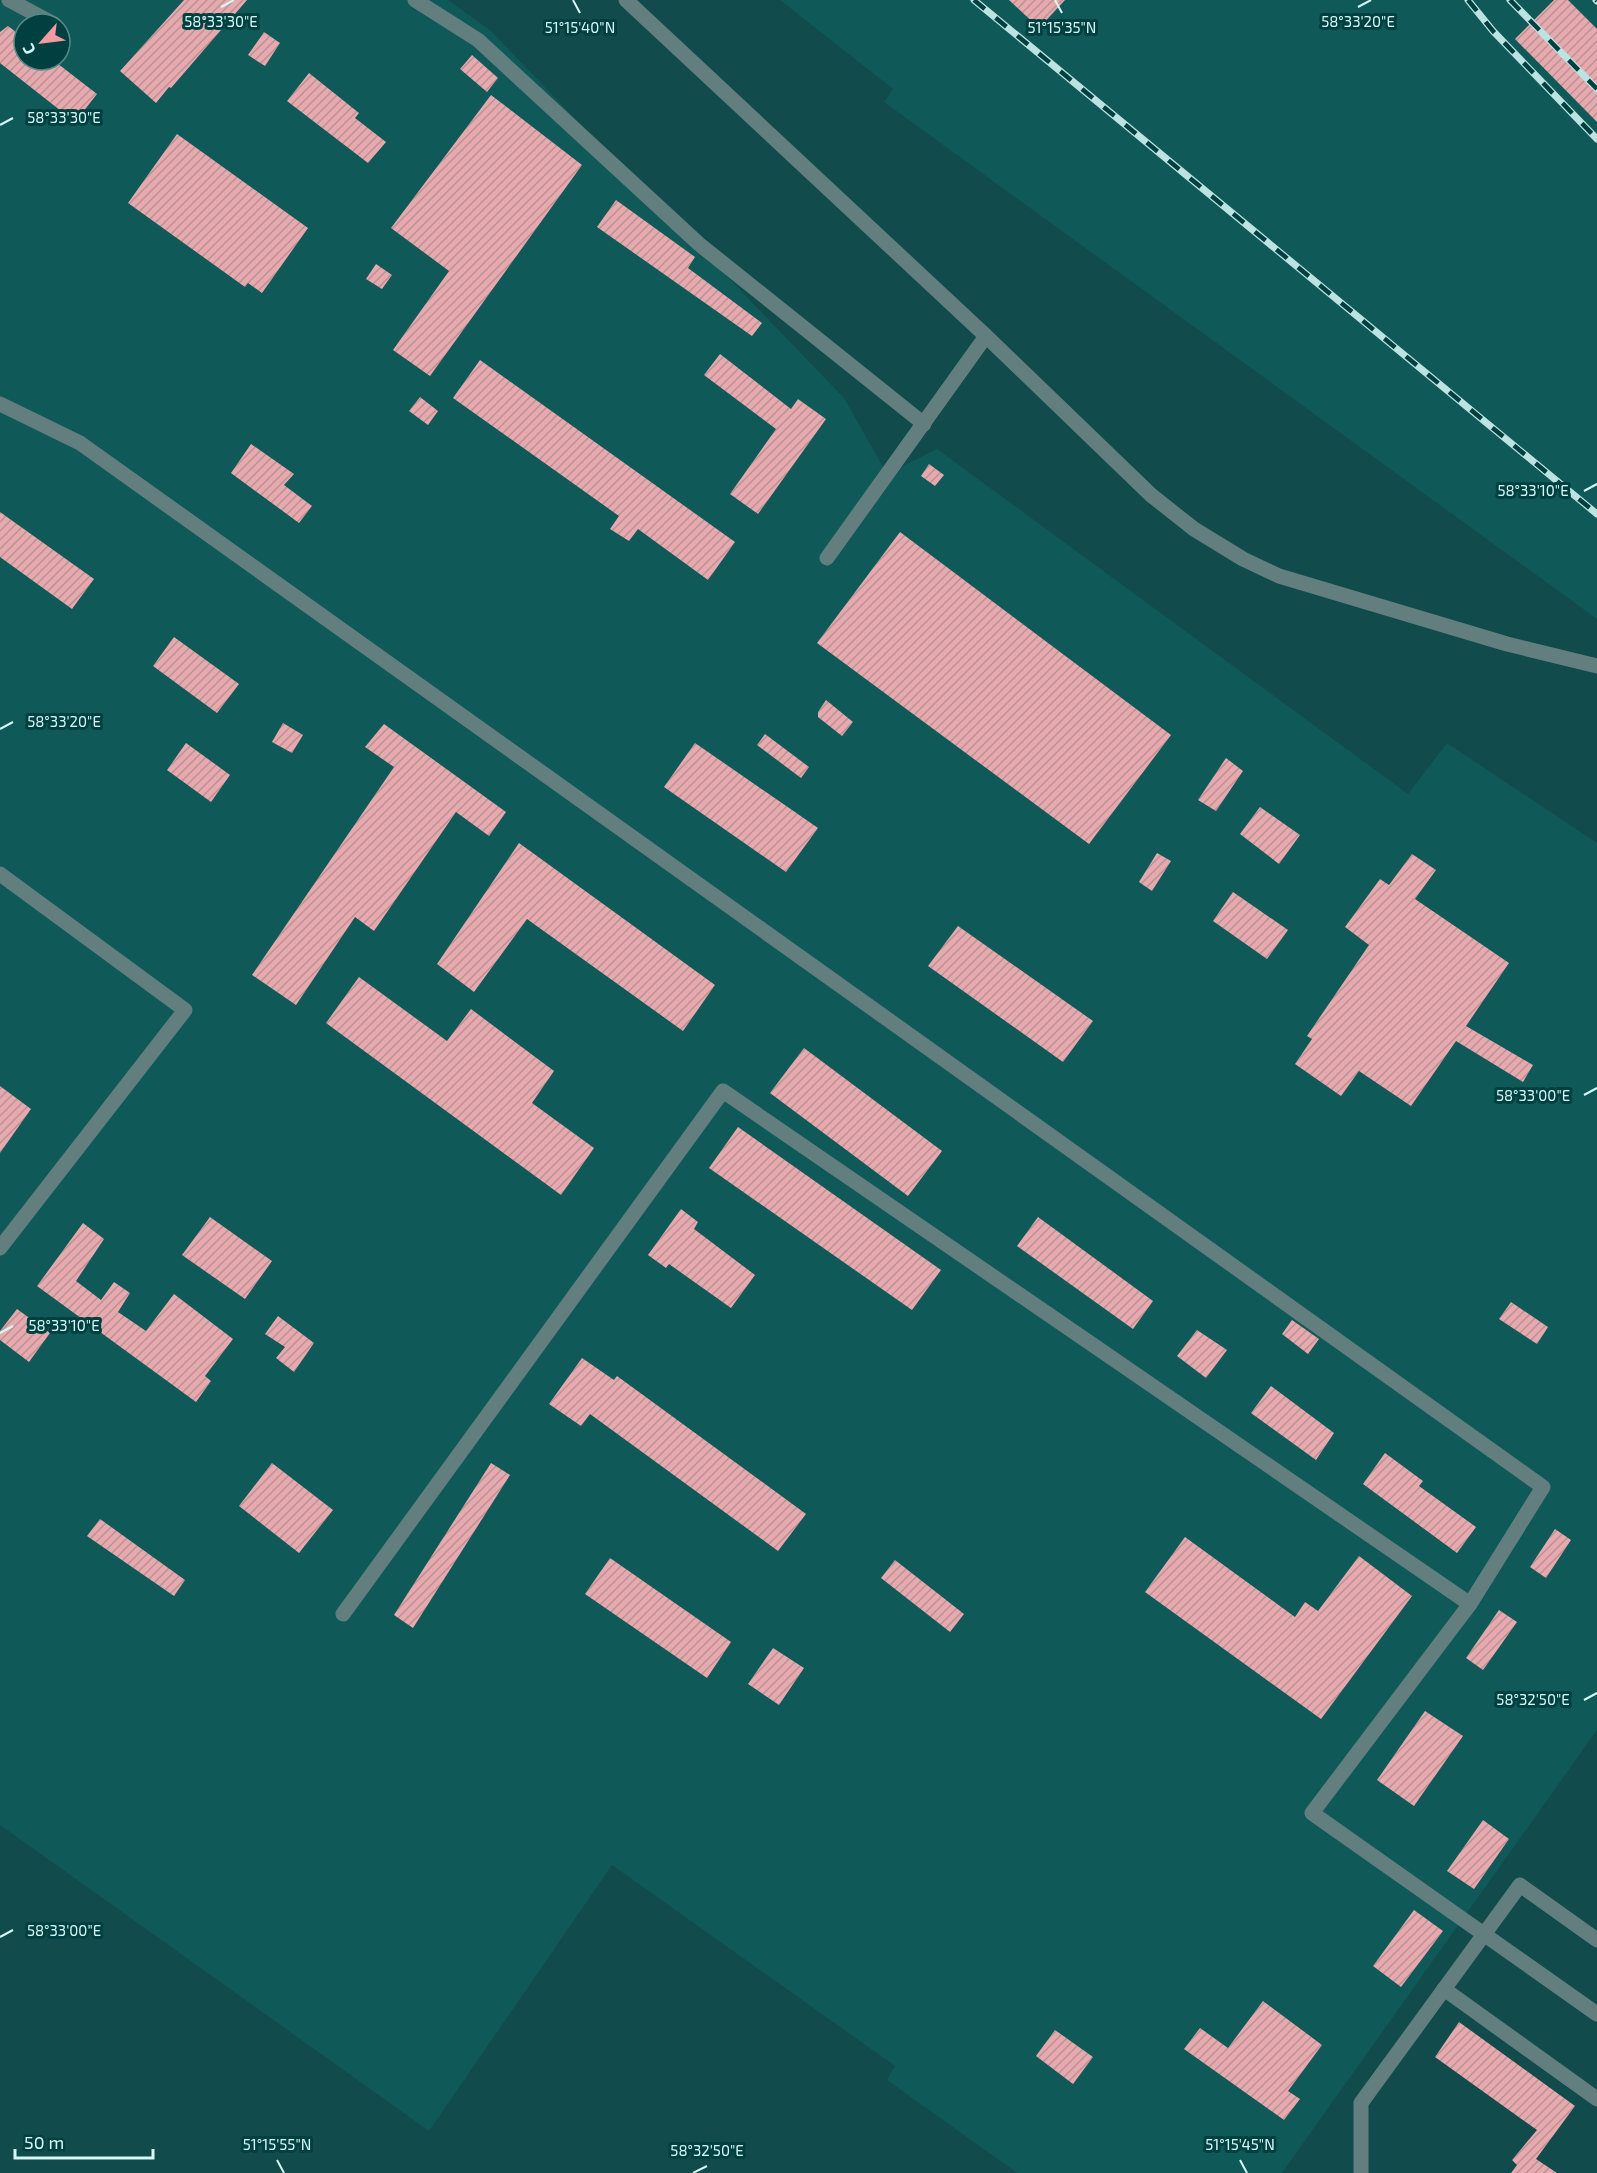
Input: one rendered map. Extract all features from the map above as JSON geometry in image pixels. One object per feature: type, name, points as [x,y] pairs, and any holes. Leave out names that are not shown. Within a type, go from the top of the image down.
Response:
[{"type":"street","points":[[9,0],[32,12]]},
{"type":"street","points":[[415,0],[478,40],[699,244],[924,424]]},
{"type":"street","points":[[627,0],[986,336],[1151,495],[1194,529],[1243,559],[1279,576],[1507,644],[1597,666]]},
{"type":"street","points":[[827,558],[986,336]]},
{"type":"street","points":[[0,404],[80,443],[1543,1487],[1470,1604],[1312,1813],[1597,2014]]},
{"type":"street","points":[[0,874],[185,1010],[0,1248]]},
{"type":"street","points":[[343,1614],[723,1091],[1470,1604]]},
{"type":"street","points":[[1361,2173],[1360,2103],[1520,1885],[1597,1940]]},
{"type":"street","points":[[1444,1989],[1597,2099]]},
{"type":"shaded area","points":[[0,0],[448,0],[491,31],[844,398],[887,474],[937,449],[1408,794],[1447,743],[1597,843],[1597,1730],[1282,2173],[1017,2173],[887,2080],[895,2066],[612,1865],[429,2131],[0,1825]]},
{"type":"shaded area","points":[[780,0],[1597,0],[1597,619],[884,102],[893,89]]},
{"type":"building","points":[[184,0],[247,0],[156,103],[120,71]]},
{"type":"building","points":[[1009,0],[1065,0],[1039,28]]},
{"type":"building","points":[[1554,0],[1568,0],[1597,29],[1597,122],[1515,39]]},
{"type":"building","points":[[8,26],[12,29],[12,72],[69,72],[97,94],[75,122],[0,63],[0,32]]},
{"type":"building","points":[[264,32],[280,43],[265,66],[248,55]]},
{"type":"building","points":[[472,55],[498,78],[487,92],[460,69]]},
{"type":"building","points":[[309,73],[359,113],[355,118],[386,142],[368,163],[287,101]]},
{"type":"building","points":[[491,95],[582,165],[430,376],[393,350],[449,271],[391,228]]},
{"type":"building","points":[[177,134],[308,228],[262,293],[248,283],[245,287],[128,203]]},
{"type":"building","points":[[616,200],[695,257],[688,268],[762,323],[752,336],[597,227]]},
{"type":"building","points":[[376,264],[392,275],[382,289],[366,279]]},
{"type":"building","points":[[720,354],[791,409],[798,399],[826,419],[758,514],[730,494],[776,429],[704,375]]},
{"type":"building","points":[[480,360],[735,542],[708,580],[638,529],[629,541],[610,529],[619,516],[453,398]]},
{"type":"building","points":[[420,397],[438,411],[428,425],[409,411]]},
{"type":"building","points":[[251,444],[294,474],[284,485],[312,506],[299,523],[231,473]]},
{"type":"building","points":[[929,464],[944,475],[935,486],[921,476]]},
{"type":"building","points":[[0,512],[94,579],[72,609],[0,557]]},
{"type":"building","points":[[900,532],[1171,735],[1089,844],[817,643]]},
{"type":"building","points":[[174,637],[239,684],[217,713],[153,666]]},
{"type":"building","points":[[826,700],[853,722],[842,736],[818,717],[818,712]]},
{"type":"building","points":[[283,723],[303,735],[292,753],[272,742]]},
{"type":"building","points":[[384,724],[506,812],[489,836],[456,812],[374,931],[355,917],[296,1005],[252,975],[394,767],[365,747]]},
{"type":"building","points":[[765,734],[809,767],[801,778],[757,745]]},
{"type":"building","points":[[186,743],[230,775],[211,802],[167,770]]},
{"type":"building","points":[[695,743],[818,828],[786,872],[664,787]]},
{"type":"building","points":[[1226,758],[1243,771],[1216,811],[1198,800]]},
{"type":"building","points":[[1260,807],[1300,835],[1279,864],[1240,834]]},
{"type":"building","points":[[519,843],[715,985],[683,1031],[527,919],[474,992],[437,964]]},
{"type":"building","points":[[1157,853],[1171,861],[1152,891],[1139,882]]},
{"type":"building","points":[[1412,854],[1436,870],[1415,899],[1509,963],[1466,1026],[1533,1065],[1523,1082],[1456,1041],[1411,1106],[1359,1071],[1341,1096],[1295,1064],[1312,1039],[1307,1036],[1369,945],[1345,927],[1380,879],[1389,885]]},
{"type":"building","points":[[1233,892],[1288,930],[1267,959],[1213,921]]},
{"type":"building","points":[[958,926],[1093,1021],[1063,1062],[928,966]]},
{"type":"building","points":[[359,977],[447,1041],[471,1009],[554,1071],[532,1103],[594,1148],[561,1195],[326,1023]]},
{"type":"building","points":[[804,1048],[942,1151],[908,1196],[770,1093]]},
{"type":"building","points":[[0,1086],[31,1109],[0,1153]]},
{"type":"building","points":[[738,1127],[941,1270],[912,1310],[709,1168]]},
{"type":"building","points":[[681,1209],[698,1222],[694,1229],[755,1275],[731,1308],[669,1264],[666,1268],[648,1255]]},
{"type":"building","points":[[210,1217],[272,1261],[245,1299],[182,1255]]},
{"type":"building","points":[[1038,1217],[1153,1301],[1133,1329],[1017,1246]]},
{"type":"building","points":[[83,1223],[104,1239],[76,1281],[101,1300],[114,1282],[130,1293],[118,1312],[146,1331],[174,1294],[233,1339],[205,1376],[211,1381],[196,1402],[37,1286]]},
{"type":"building","points":[[1511,1302],[1548,1327],[1537,1344],[1499,1319]]},
{"type":"building","points":[[17,1309],[50,1333],[29,1362],[0,1340],[0,1331]]},
{"type":"building","points":[[278,1316],[314,1343],[294,1372],[276,1358],[285,1347],[265,1334]]},
{"type":"building","points":[[1292,1320],[1319,1339],[1308,1354],[1282,1334]]},
{"type":"building","points":[[1197,1330],[1227,1350],[1206,1378],[1177,1356]]},
{"type":"building","points":[[582,1358],[614,1380],[617,1376],[806,1514],[778,1551],[590,1414],[581,1426],[549,1404]]},
{"type":"building","points":[[1271,1386],[1334,1433],[1316,1460],[1251,1413]]},
{"type":"building","points":[[1385,1453],[1423,1481],[1419,1486],[1476,1527],[1457,1553],[1363,1484]]},
{"type":"building","points":[[272,1463],[333,1510],[299,1553],[239,1506]]},
{"type":"building","points":[[491,1463],[510,1475],[413,1628],[394,1615]]},
{"type":"building","points":[[100,1519],[185,1580],[174,1596],[87,1536]]},
{"type":"building","points":[[1555,1529],[1571,1540],[1546,1578],[1530,1567]]},
{"type":"building","points":[[1185,1537],[1295,1617],[1305,1602],[1318,1611],[1359,1556],[1412,1596],[1321,1719],[1145,1592]]},
{"type":"building","points":[[610,1558],[731,1642],[707,1678],[585,1594]]},
{"type":"building","points":[[895,1560],[964,1614],[950,1632],[881,1578]]},
{"type":"building","points":[[1499,1610],[1517,1622],[1483,1670],[1466,1658]]},
{"type":"building","points":[[773,1648],[804,1668],[779,1705],[748,1684]]},
{"type":"building","points":[[1425,1711],[1463,1736],[1414,1806],[1377,1780]]},
{"type":"building","points":[[1483,1820],[1509,1839],[1474,1889],[1447,1871]]},
{"type":"building","points":[[1414,1910],[1443,1931],[1401,1987],[1373,1966]]},
{"type":"building","points":[[1263,2001],[1322,2045],[1288,2091],[1300,2099],[1284,2120],[1184,2049],[1200,2028],[1228,2048]]},
{"type":"building","points":[[1459,2022],[1575,2106],[1536,2159],[1557,2173],[1511,2173],[1517,2165],[1512,2160],[1537,2130],[1435,2057]]},
{"type":"building","points":[[1055,2030],[1093,2057],[1073,2084],[1036,2056]]},
{"type":"railway","points":[[974,0],[1597,514]]},
{"type":"railway","points":[[1468,0],[1493,31],[1597,139]]},
{"type":"railway","points":[[1510,0],[1597,89]]}]
